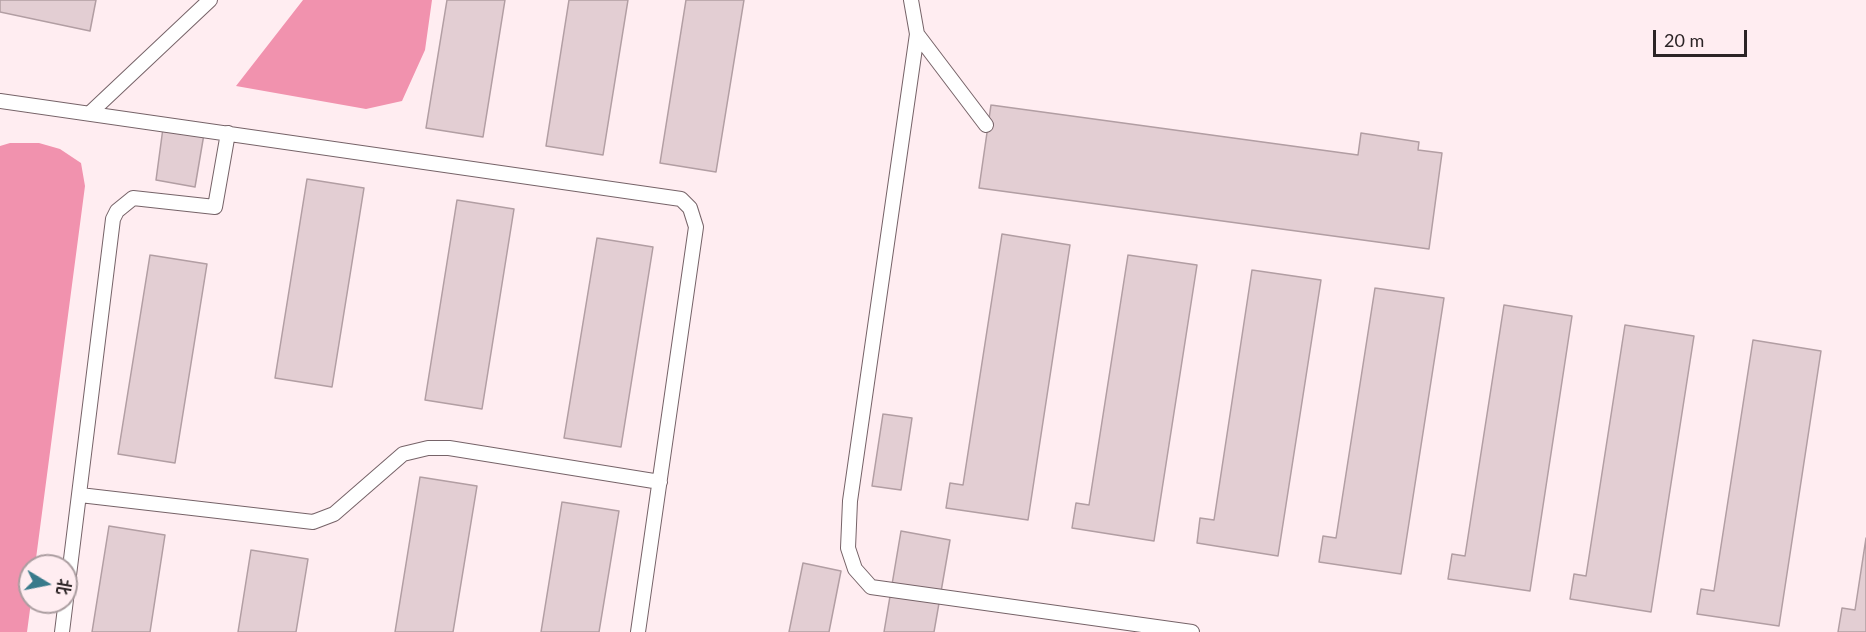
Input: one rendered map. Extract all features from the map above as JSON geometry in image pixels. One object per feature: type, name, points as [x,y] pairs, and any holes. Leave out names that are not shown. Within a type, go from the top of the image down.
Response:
[{"type":"lane","points":[[90,113],[210,0]]},
{"type":"lane","points":[[911,0],[917,34],[849,501],[848,548],[855,570],[865,583],[882,589],[1192,632]]},
{"type":"lane","points":[[917,34],[986,125]]},
{"type":"lane","points":[[0,100],[681,199],[690,208],[696,226],[638,632]]},
{"type":"lane","points":[[62,632],[113,219],[117,211],[134,198],[215,207],[228,134]]},
{"type":"lane","points":[[80,495],[313,522],[334,514],[403,454],[428,448],[449,448],[660,482]]},
{"type":"shaded area","points":[[303,0],[432,0],[425,50],[402,101],[366,109],[236,86]]},
{"type":"shaded area","points":[[10,143],[39,143],[60,149],[81,163],[85,186],[37,554],[18,554],[18,614],[29,614],[27,632],[0,632],[0,146]]},
{"type":"building","points":[[0,0],[96,0],[90,31],[0,12]]},
{"type":"building","points":[[447,0],[505,0],[483,137],[426,128]]},
{"type":"building","points":[[569,0],[628,0],[603,155],[546,146]]},
{"type":"building","points":[[686,0],[744,0],[716,172],[660,163]]},
{"type":"building","points":[[991,105],[1358,155],[1361,133],[1419,142],[1418,150],[1442,153],[1429,249],[979,188]]},
{"type":"building","points":[[163,128],[204,134],[195,187],[156,180]]},
{"type":"building","points":[[307,179],[364,188],[332,387],[275,378]]},
{"type":"building","points":[[457,200],[514,209],[482,409],[425,400]]},
{"type":"building","points":[[1002,234],[1070,245],[1028,520],[946,508],[950,483],[963,485]]},
{"type":"building","points":[[597,238],[653,247],[621,447],[564,438]]},
{"type":"building","points":[[150,255],[207,264],[175,463],[118,454]]},
{"type":"building","points":[[1128,255],[1197,265],[1154,541],[1072,528],[1076,503],[1089,505]]},
{"type":"building","points":[[1252,270],[1321,280],[1278,556],[1197,543],[1200,518],[1214,520]]},
{"type":"building","points":[[1375,288],[1444,298],[1401,574],[1319,562],[1323,536],[1336,538]]},
{"type":"building","points":[[1504,305],[1572,316],[1530,591],[1448,579],[1452,554],[1465,556]]},
{"type":"building","points":[[1625,325],[1694,336],[1651,612],[1570,599],[1574,574],[1586,576]]},
{"type":"building","points":[[1753,340],[1821,351],[1779,626],[1697,614],[1701,589],[1714,591]]},
{"type":"building","points":[[883,414],[912,418],[901,490],[872,486]]},
{"type":"building","points":[[420,477],[477,486],[453,632],[395,632]]},
{"type":"building","points":[[562,502],[619,511],[599,632],[541,632]]},
{"type":"building","points":[[109,526],[165,535],[150,632],[92,632]]},
{"type":"building","points":[[901,531],[950,540],[934,632],[884,632]]},
{"type":"building","points":[[1866,538],[1866,632],[1838,632],[1842,608],[1855,610]]},
{"type":"building","points":[[251,550],[308,559],[296,632],[238,632]]},
{"type":"building","points":[[803,563],[841,571],[829,632],[789,632]]}]
